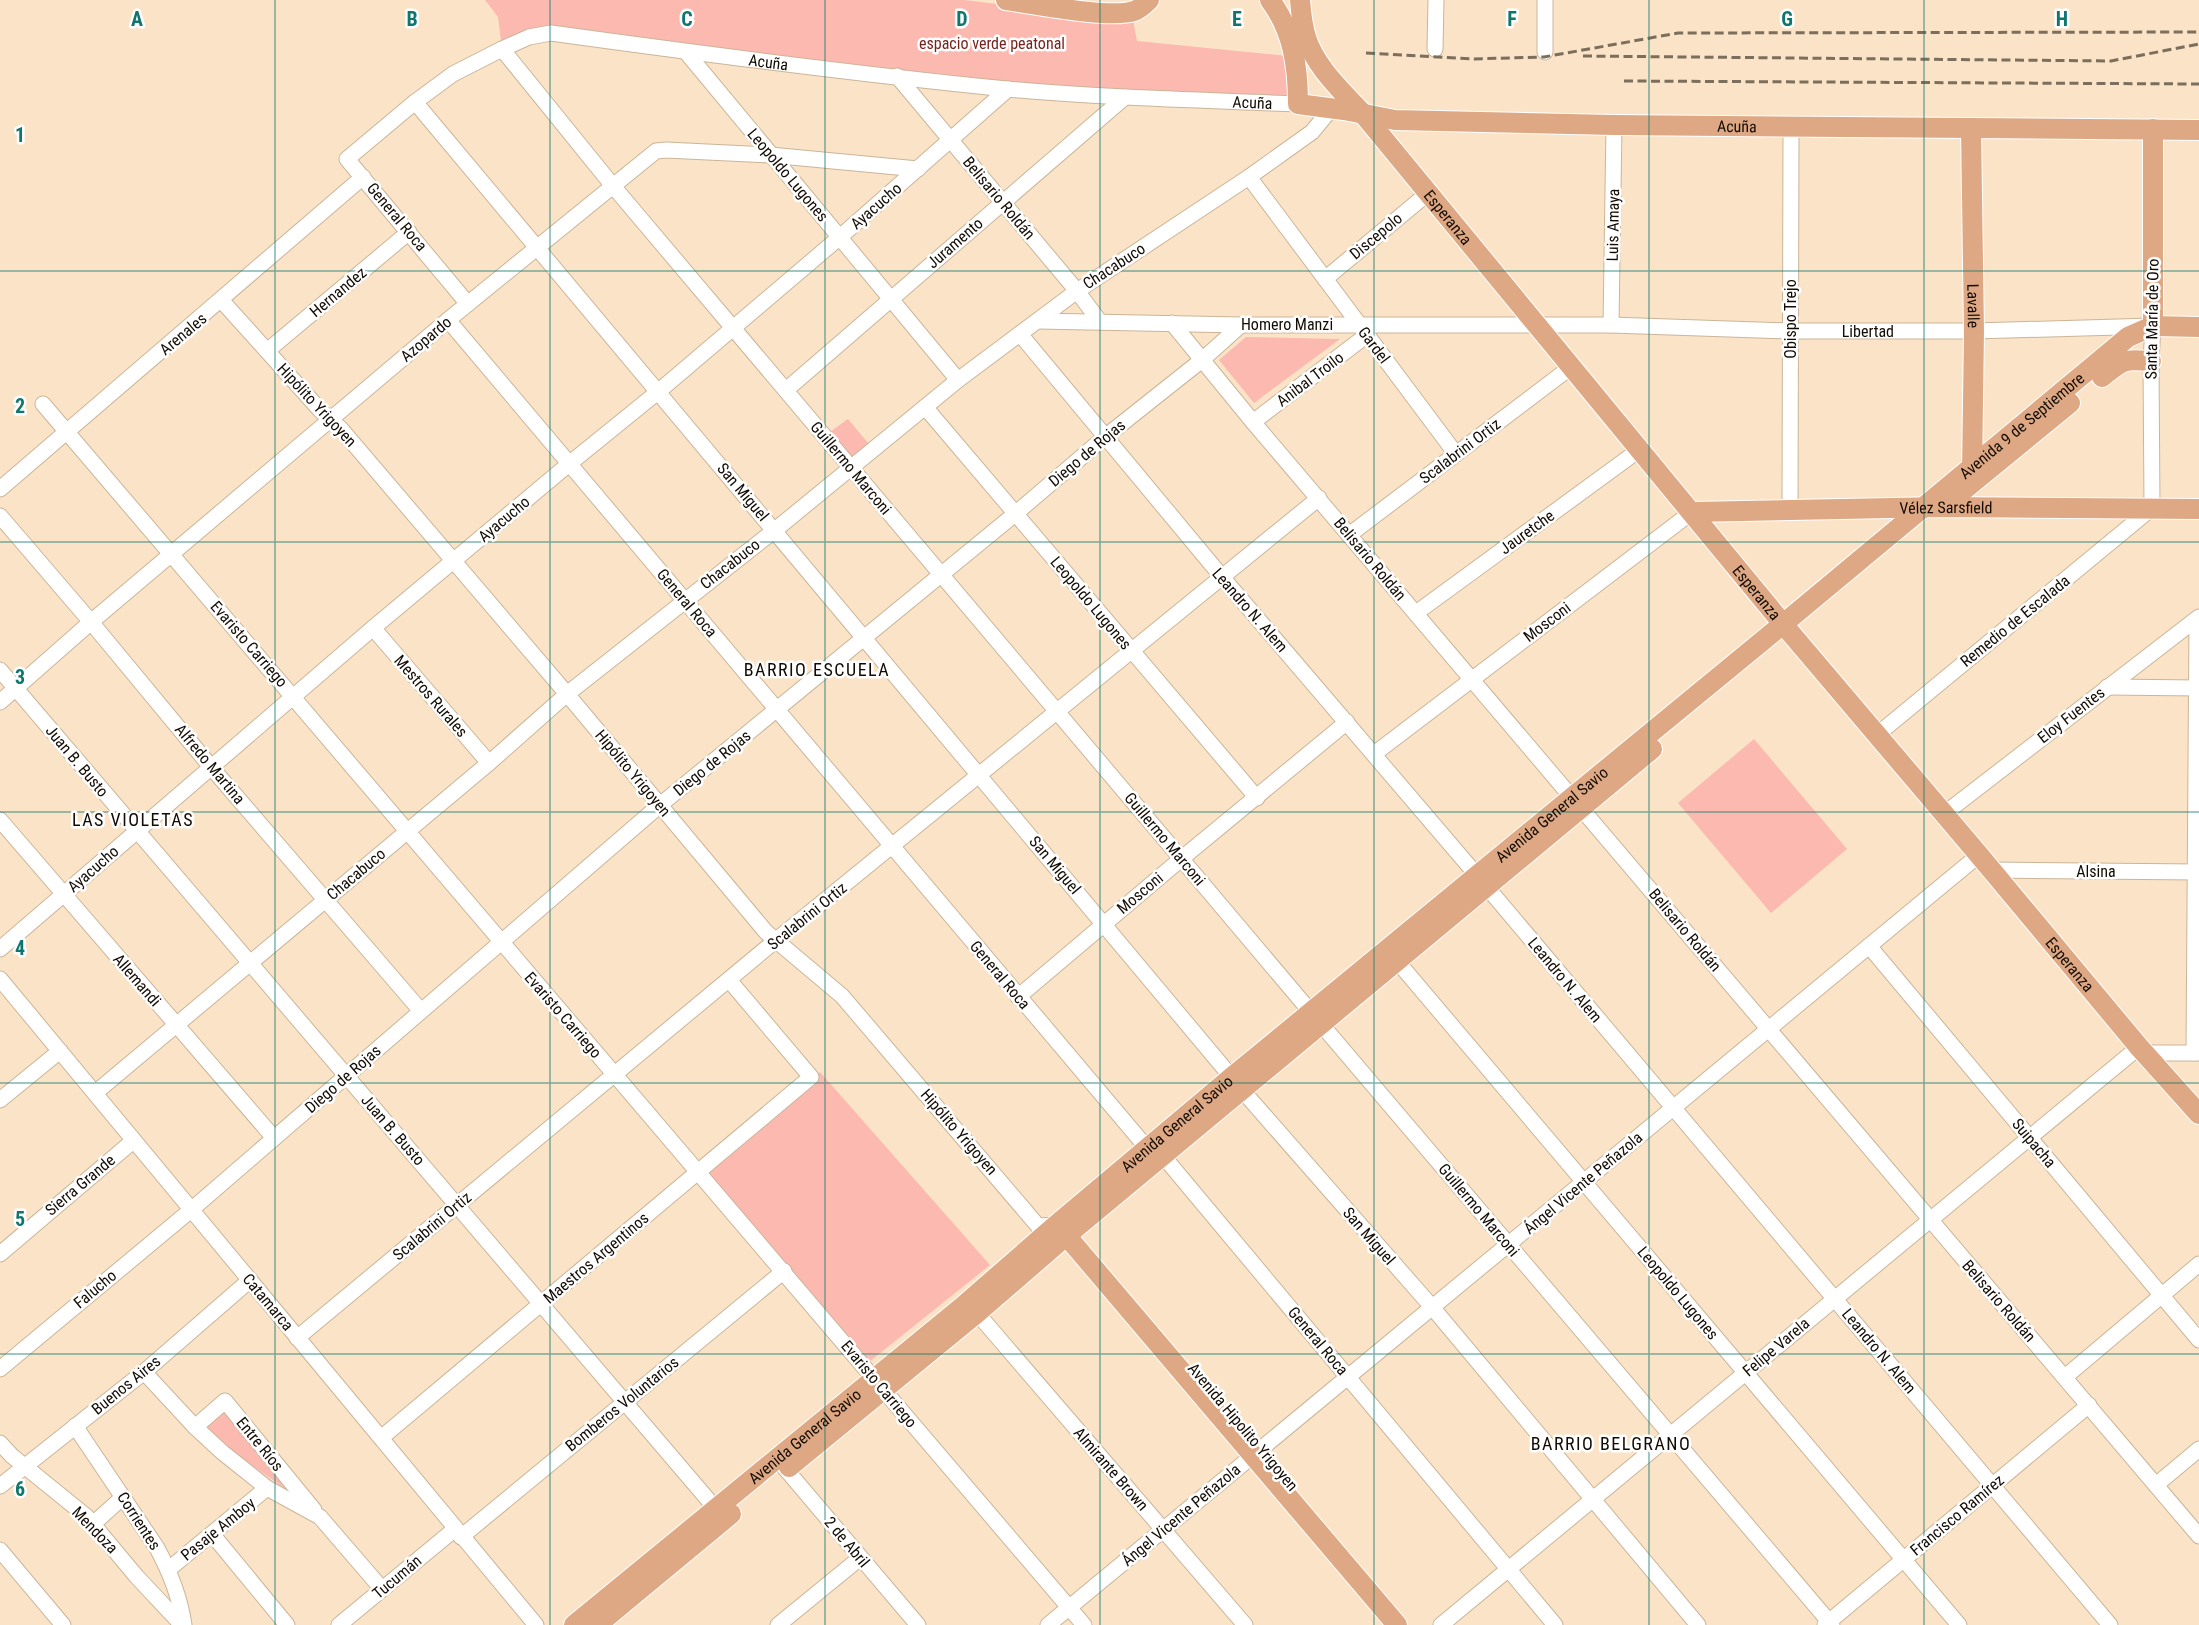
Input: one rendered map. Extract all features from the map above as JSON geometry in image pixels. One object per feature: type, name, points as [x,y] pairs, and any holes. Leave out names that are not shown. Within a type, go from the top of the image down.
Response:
[{"type":"main road","points":[[1006,0],[1101,12],[1135,10],[1149,0]]},
{"type":"main road","points":[[1101,12],[1131,0]]},
{"type":"main road","points":[[1270,0],[1290,34],[1297,66],[1298,98]]},
{"type":"main road","name":"Esperanza","points":[[1300,0],[1305,35],[1312,51],[1335,82],[1364,114],[1427,194],[1787,629],[1878,734],[2141,1050],[2199,1114]]},
{"type":"main road","points":[[1298,98],[1308,82],[1317,78],[1335,82],[1379,109],[1467,121]]},
{"type":"main road","points":[[1330,109],[1337,96],[1335,82]]},
{"type":"main road","name":"Acuña","points":[[1298,98],[1330,109],[1395,120],[1614,125],[2199,130]]},
{"type":"main road","name":"Lavalle","points":[[1971,128],[1974,331],[1972,475]]},
{"type":"main road","name":"Santa María de Oro","points":[[2153,129],[2153,326]]},
{"type":"main road","name":"Libertad","points":[[2153,326],[2199,327]]},
{"type":"main road","name":"Avenida 9 de Septiembre","points":[[1787,629],[1942,507],[1972,475],[2128,337],[2153,326]]},
{"type":"main road","name":"Avenida 9 de Septiembre","points":[[1787,629],[1921,508],[1972,475],[2121,362],[2127,359],[2151,361]]},
{"type":"main road","name":"Vélez Sarsfield","points":[[1692,512],[1942,507],[2199,509]]},
{"type":"main road","name":"Avenida General Savio","points":[[879,1383],[976,1314],[1066,1230],[1155,1152],[1787,629]]},
{"type":"main road","name":"Avenida General Savio","points":[[1316,1018],[1397,961],[1482,881]]},
{"type":"main road","name":"Avenida General Savio","points":[[597,1625],[781,1464],[879,1383],[962,1307],[1066,1230]]},
{"type":"main road","name":"Avenida Hipolito Yrigoyen","points":[[1066,1230],[1410,1625]]},
{"type":"main road","name":"Avenida Hipolito Yrigoyen","points":[[1257,1452],[1397,1625]]},
{"type":"main road","name":"Avenida General Savio","points":[[574,1625],[716,1509],[781,1464]]},
{"type":"street","points":[[1435,49],[1436,0]]},
{"type":"street","points":[[1545,0],[1545,52]]},
{"type":"street","name":"Acuña","points":[[347,159],[415,102],[453,74],[530,37],[551,33],[686,52],[1008,89],[1125,97],[1298,98]]},
{"type":"street","name":"Guillermo Marconi","points":[[502,49],[613,186],[1829,1624]]},
{"type":"street","name":"Leopoldo Lugones","points":[[686,52],[958,380]]},
{"type":"street","name":"Belisario Roldán","points":[[897,76],[1077,291],[1100,322]]},
{"type":"street","name":"Ayacucho","points":[[0,949],[210,766],[840,237],[1008,89]]},
{"type":"street","name":"Juramento","points":[[786,390],[1125,97]]},
{"type":"street","name":"San Miguel","points":[[415,102],[1237,1083],[1432,1307],[1698,1625]]},
{"type":"street","name":"Chacabuco","points":[[95,1092],[489,763],[567,694],[775,530],[958,380],[1077,291],[1249,177],[1312,132],[1330,109]]},
{"type":"street","name":"Luis Amaya","points":[[1611,325],[1614,125]]},
{"type":"street","name":"Obispo Trejo","points":[[1790,511],[1791,127]]},
{"type":"street","name":"Azopardo","points":[[0,702],[91,622],[448,320],[656,152],[666,150],[770,155],[918,169]]},
{"type":"street","name":"General Roca","points":[[347,159],[468,304]]},
{"type":"street","name":"Arenales","points":[[0,489],[222,301],[363,177]]},
{"type":"street","name":"Gardel","points":[[1249,177],[1456,454]]},
{"type":"street","name":"Discepolo","points":[[1325,279],[1427,194]]},
{"type":"street","name":"Hernandez","points":[[267,351],[409,232]]},
{"type":"street","name":"Hipólito Yrigoyen","points":[[222,301],[454,561],[776,941],[842,996],[1038,1226],[1066,1230]]},
{"type":"street","name":"General Roca","points":[[448,320],[778,709],[1018,997],[1155,1152],[1348,1377],[1555,1625]]},
{"type":"street","name":"Homero Manzi","points":[[1038,321],[1363,330],[1537,326]]},
{"type":"street","name":"Belisario Roldán","points":[[1172,323],[1253,422],[2199,1536]]},
{"type":"street","name":"Diego de Rojas","points":[[191,1209],[660,806],[1015,514],[1105,436],[1202,360],[1241,325]]},
{"type":"street","name":"Libertad","points":[[1537,326],[1611,325],[1790,331],[1974,331],[2153,326]]},
{"type":"street","name":"Santa María de Oro","points":[[2152,508],[2151,361],[2153,326]]},
{"type":"street","name":"Anibal Troilo","points":[[1253,422],[1363,330]]},
{"type":"street","name":"Leandro N. Alem","points":[[1020,334],[1222,577],[1482,881],[2110,1625]]},
{"type":"street","name":"Scalabrini Ortiz","points":[[1350,535],[1571,367]]},
{"type":"street","name":"Evaristo Carriego","points":[[43,404],[1084,1625]]},
{"type":"street","name":"Leopoldo Lugones","points":[[925,408],[1257,798]]},
{"type":"street","name":"Jauretche","points":[[1416,613],[1639,450]]},
{"type":"street","name":"Scalabrini Ortiz","points":[[297,1338],[776,941],[1319,498]]},
{"type":"street","name":"Remedio de Escalada","points":[[1878,734],[2152,508]]},
{"type":"street","name":"Mosconi","points":[[1374,754],[1692,512]]},
{"type":"street","name":"Alfredo Martina","points":[[0,516],[210,766],[421,1011]]},
{"type":"street","points":[[2141,1050],[2197,1053],[2198,618]]},
{"type":"street","name":"Eloy Fuentes","points":[[1944,814],[2198,618]]},
{"type":"street","name":"Mestros Rurales","points":[[373,628],[489,763]]},
{"type":"street","name":"Juan B. Busto","points":[[0,670],[716,1509]]},
{"type":"street","points":[[2108,687],[2198,688]]},
{"type":"street","name":"Mosconi","points":[[1018,997],[1347,722]]},
{"type":"street","name":"Allemandi","points":[[0,820],[274,1138]]},
{"type":"street","name":"Ángel Vicente Peñazola","points":[[1048,1625],[1979,855]]},
{"type":"street","name":"Alsina","points":[[1992,870],[2198,872]]},
{"type":"street","name":"Suipacha","points":[[1869,946],[2199,1341]]},
{"type":"street","name":"Leopoldo Lugones","points":[[1397,961],[1959,1625]]},
{"type":"street","name":"Catamarca","points":[[0,979],[536,1625]]},
{"type":"street","name":"Maestros Argentinos","points":[[381,1438],[811,1077],[729,980]]},
{"type":"street","name":"Felipe Varela","points":[[1441,1625],[2029,1138],[2141,1050]]},
{"type":"street","points":[[0,1100],[60,1051]]},
{"type":"street","name":"Sierra Grande","points":[[3,1246],[133,1141]]},
{"type":"street","name":"Falucho","points":[[0,1369],[191,1209]]},
{"type":"street","points":[[2065,1377],[2199,1264]]},
{"type":"street","name":"Bomberos Voluntarios","points":[[458,1533],[784,1271]]},
{"type":"street","name":"Buenos Aires","points":[[0,1486],[144,1372],[250,1281]]},
{"type":"street","name":"Almirante Brown","points":[[976,1314],[1245,1625]]},
{"type":"street","name":"Entre Ríos","points":[[144,1372],[195,1427],[267,1488],[320,1517]]},
{"type":"street","name":"Entre Ríos","points":[[195,1427],[225,1401],[382,1589]]},
{"type":"street","name":"Francisco Ramírez","points":[[1829,1624],[2089,1405]]},
{"type":"street","name":"Corrientes","points":[[75,1426],[169,1569],[182,1609],[183,1625]]},
{"type":"street","name":"Mendoza","points":[[0,1443],[24,1467],[93,1524],[137,1577],[183,1625]]},
{"type":"street","points":[[2156,1485],[2199,1449]]},
{"type":"street","name":"2 de Abril","points":[[781,1464],[918,1625]]},
{"type":"street","name":"Pasaje Amboy","points":[[169,1569],[267,1488]]},
{"type":"street","points":[[93,1524],[123,1497]]},
{"type":"street","name":"Tucumán","points":[[339,1625],[382,1589],[458,1533]]},
{"type":"street","points":[[212,1534],[287,1625]]},
{"type":"street","points":[[0,1550],[63,1625]]},
{"type":"street","points":[[778,1625],[860,1558]]},
{"type":"green space","name":"espacio verde peatonal","points":[[485,0],[964,0],[1133,20],[1137,41],[1288,56],[1293,101],[990,82],[944,74],[551,33],[502,49],[498,17]]},
{"type":"green space","points":[[1246,337],[1340,339],[1254,403],[1219,360]]},
{"type":"green space","points":[[848,419],[873,449],[850,467],[824,436]]},
{"type":"green space","points":[[1754,739],[1847,849],[1771,913],[1678,803]]},
{"type":"green space","points":[[820,1072],[990,1265],[864,1366],[699,1172]]},
{"type":"green space","points":[[226,1408],[296,1496],[202,1428]]},
{"type":"railway","points":[[1366,53],[1474,59],[1544,57],[1678,33],[2199,32]]},
{"type":"railway","points":[[1583,56],[2111,61],[2199,44]]},
{"type":"railway","points":[[1624,81],[2199,84]]},
{"type":"district","name":"BARRIO ESCUELA","points":[[817,669]]},
{"type":"district","name":"LAS VIOLETAS","points":[[133,819]]},
{"type":"district","name":"BARRIO BELGRANO","points":[[1611,1443]]}]
